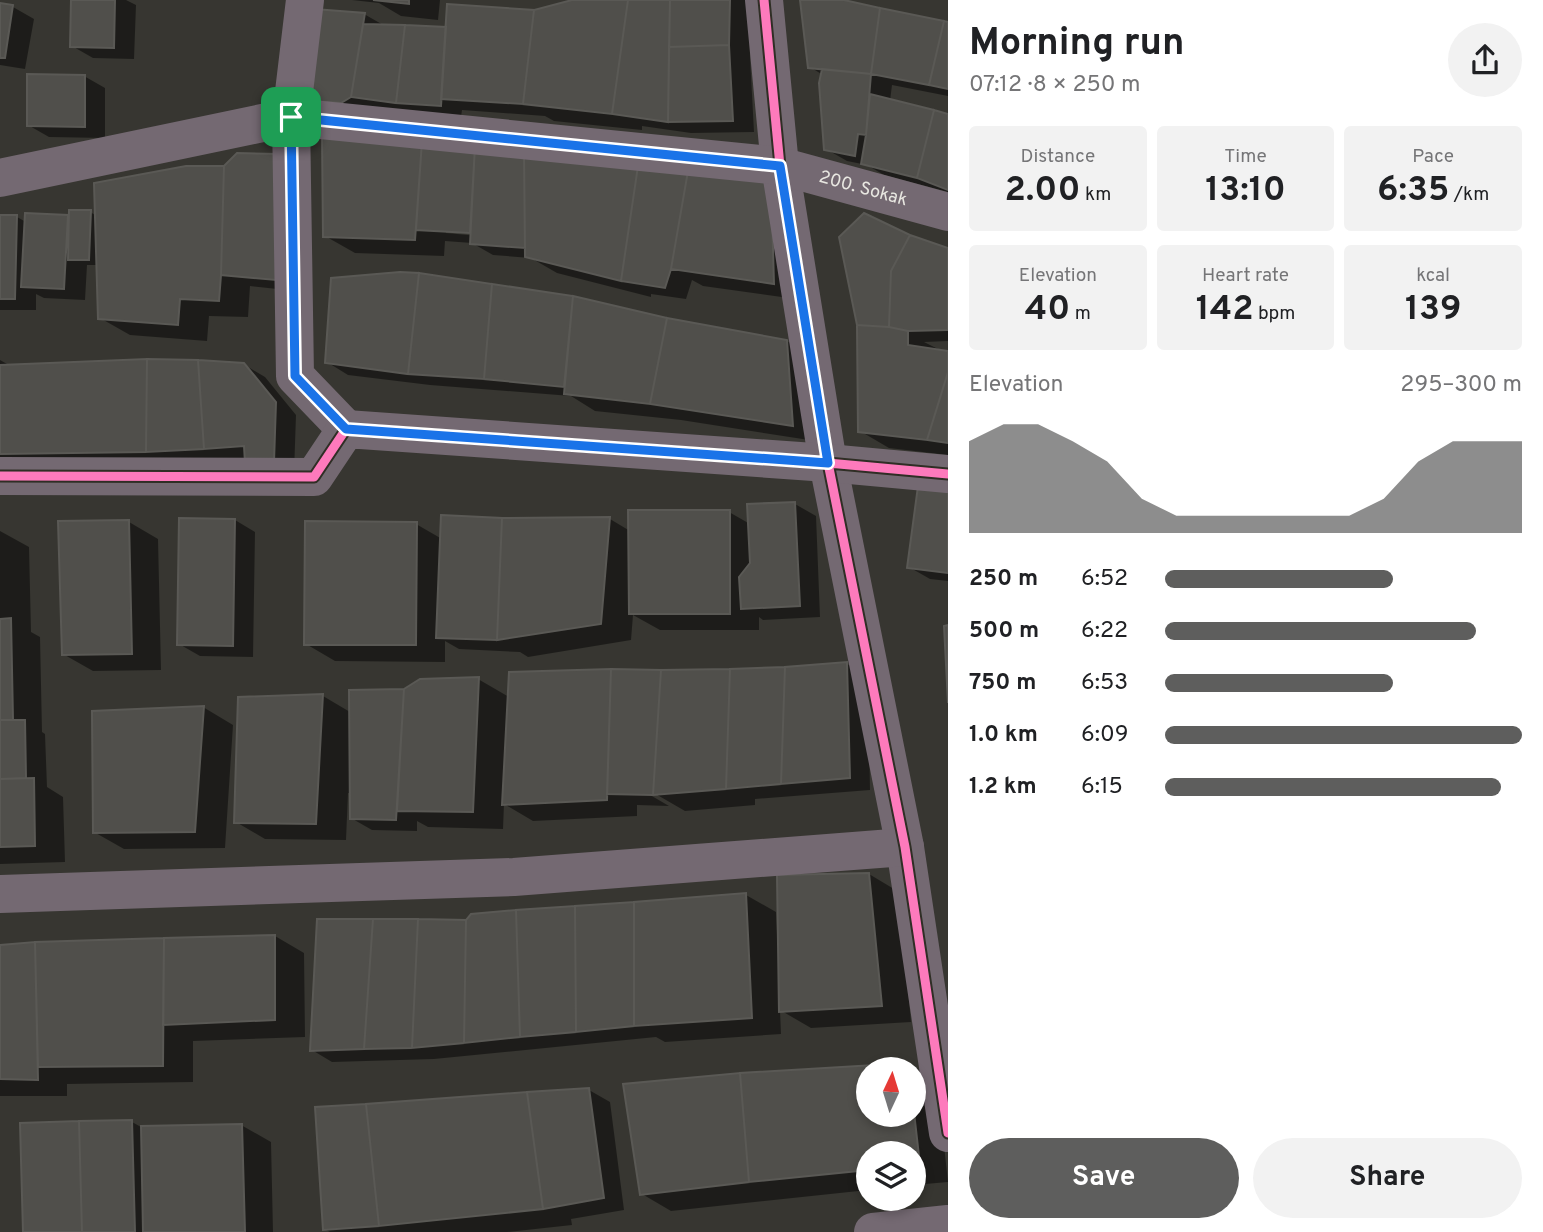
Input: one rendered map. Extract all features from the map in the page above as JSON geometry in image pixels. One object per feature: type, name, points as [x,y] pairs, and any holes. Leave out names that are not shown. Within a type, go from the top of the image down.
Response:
[{"type":"street","points":[[305,0],[291,117],[295,376],[346,429],[948,474]]},
{"type":"street","points":[[764,0],[780,166],[828,463],[905,847],[948,1133]]},
{"type":"street","name":"200. Sokak","points":[[0,178],[291,117],[780,166],[948,212]]},
{"type":"street","points":[[0,476],[314,477],[346,429]]},
{"type":"street","points":[[0,894],[514,877],[905,847]]},
{"type":"street","points":[[873,1232],[948,1224]]},
{"type":"building","points":[[71,0],[115,0],[114,48],[70,47]]},
{"type":"building","points":[[373,0],[409,0],[409,4]]},
{"type":"building","points":[[572,0],[628,0],[612,114],[523,104],[534,10]]},
{"type":"building","points":[[628,0],[670,0],[668,122],[612,114]]},
{"type":"building","points":[[670,0],[730,0],[729,45],[669,47]]},
{"type":"building","points":[[800,0],[844,0],[880,8],[871,74],[808,68]]},
{"type":"building","points":[[0,3],[13,5],[5,58],[0,58]]},
{"type":"building","points":[[447,4],[534,10],[523,104],[441,99]]},
{"type":"building","points":[[880,8],[944,21],[929,85],[871,74]]},
{"type":"building","points":[[314,9],[365,13],[351,97],[341,103],[300,100]]},
{"type":"building","points":[[944,21],[948,22],[948,89],[929,85]]},
{"type":"building","points":[[363,24],[405,25],[396,103],[351,97]]},
{"type":"building","points":[[405,25],[446,27],[441,106],[396,103]]},
{"type":"building","points":[[729,45],[733,121],[668,122],[669,47]]},
{"type":"building","points":[[822,69],[871,74],[866,135],[858,134],[855,156],[824,150],[819,83]]},
{"type":"building","points":[[27,74],[85,75],[85,127],[27,126]]},
{"type":"building","points":[[870,94],[934,110],[917,178],[861,164]]},
{"type":"building","points":[[934,110],[948,114],[948,190],[917,178]]},
{"type":"building","points":[[322,134],[422,141],[415,240],[323,237]]},
{"type":"building","points":[[422,141],[475,146],[470,233],[416,230]]},
{"type":"building","points":[[475,146],[524,151],[525,248],[470,244]]},
{"type":"building","points":[[524,151],[638,166],[621,281],[525,257]]},
{"type":"building","points":[[237,153],[278,154],[276,280],[221,275],[224,166]]},
{"type":"building","points":[[186,166],[224,166],[219,301],[180,299],[178,325],[98,319],[94,183]]},
{"type":"building","points":[[638,166],[688,171],[671,269],[665,288],[621,281]]},
{"type":"building","points":[[688,171],[771,180],[774,284],[671,269]]},
{"type":"building","points":[[69,210],[91,210],[89,260],[68,260]]},
{"type":"building","points":[[25,213],[68,215],[64,289],[21,287]]},
{"type":"building","points":[[864,213],[910,235],[891,271],[889,327],[857,325],[839,237]]},
{"type":"building","points":[[0,215],[17,215],[15,299],[0,299]]},
{"type":"building","points":[[910,235],[948,248],[948,330],[908,331],[889,327],[891,271]]},
{"type":"building","points":[[419,273],[408,374],[325,363],[331,278]]},
{"type":"building","points":[[419,273],[492,284],[484,379],[408,374]]},
{"type":"building","points":[[492,284],[573,296],[564,387],[484,379]]},
{"type":"building","points":[[573,296],[667,318],[650,404],[564,394]]},
{"type":"building","points":[[667,318],[787,340],[793,426],[650,404]]},
{"type":"building","points":[[857,325],[908,331],[908,345],[948,351],[948,372],[927,440],[858,432]]},
{"type":"building","points":[[147,359],[146,452],[0,454],[0,365]]},
{"type":"building","points":[[147,359],[198,360],[204,449],[146,452]]},
{"type":"building","points":[[198,360],[244,363],[276,402],[274,462],[245,463],[244,446],[204,449]]},
{"type":"building","points":[[948,372],[948,443],[927,440]]},
{"type":"building","points":[[918,486],[948,490],[948,573],[907,568]]},
{"type":"building","points":[[795,502],[800,606],[741,609],[739,577],[750,563],[747,504]]},
{"type":"building","points":[[628,510],[730,510],[730,614],[629,614]]},
{"type":"building","points":[[441,515],[502,518],[497,640],[436,638]]},
{"type":"building","points":[[610,517],[601,624],[497,640],[502,518]]},
{"type":"building","points":[[179,518],[235,519],[233,646],[177,645]]},
{"type":"building","points":[[129,520],[132,654],[62,655],[58,521]]},
{"type":"building","points":[[305,521],[417,522],[416,645],[304,645]]},
{"type":"building","points":[[11,618],[13,720],[0,720],[0,619]]},
{"type":"building","points":[[948,625],[948,703],[944,626]]},
{"type":"building","points":[[847,662],[850,778],[781,784],[785,667]]},
{"type":"building","points":[[785,667],[781,784],[726,789],[730,669]]},
{"type":"building","points":[[611,669],[607,800],[502,805],[509,672]]},
{"type":"building","points":[[611,669],[661,670],[653,795],[607,794]]},
{"type":"building","points":[[730,669],[726,789],[653,795],[661,670]]},
{"type":"building","points":[[479,677],[473,812],[397,811],[404,689],[420,679]]},
{"type":"building","points":[[404,689],[396,820],[350,819],[349,690]]},
{"type":"building","points":[[323,694],[316,824],[234,823],[238,697]]},
{"type":"building","points":[[204,706],[195,832],[93,833],[92,711]]},
{"type":"building","points":[[0,720],[25,720],[26,778],[0,779]]},
{"type":"building","points":[[34,778],[35,846],[0,847],[0,779]]},
{"type":"building","points":[[869,873],[882,1006],[779,1012],[777,875]]},
{"type":"building","points":[[746,893],[752,1018],[634,1026],[634,902]]},
{"type":"building","points":[[634,902],[634,1026],[576,1032],[575,906]]},
{"type":"building","points":[[575,906],[576,1032],[520,1037],[516,910]]},
{"type":"building","points":[[516,910],[520,1037],[464,1043],[466,920],[471,914]]},
{"type":"building","points":[[317,919],[373,919],[364,1049],[310,1051]]},
{"type":"building","points":[[373,919],[418,919],[412,1048],[364,1049]]},
{"type":"building","points":[[418,919],[466,920],[464,1043],[412,1048]]},
{"type":"building","points":[[275,935],[275,1020],[163,1025],[164,938]]},
{"type":"building","points":[[164,938],[163,1066],[38,1067],[35,942]]},
{"type":"building","points":[[35,942],[38,1080],[0,1079],[0,945]]},
{"type":"building","points":[[856,1066],[856,1127],[916,1127],[917,1141],[856,1141],[856,1171],[749,1182],[740,1073]]},
{"type":"building","points":[[740,1073],[749,1182],[640,1195],[623,1084]]},
{"type":"building","points":[[589,1088],[604,1198],[543,1209],[527,1092]]},
{"type":"building","points":[[527,1092],[543,1209],[379,1226],[366,1104]]},
{"type":"building","points":[[366,1104],[379,1226],[323,1230],[315,1107]]},
{"type":"building","points":[[132,1120],[135,1232],[82,1232],[79,1121]]},
{"type":"building","points":[[79,1121],[82,1232],[23,1232],[20,1123]]},
{"type":"building","points":[[242,1124],[245,1232],[143,1232],[141,1126]]},
{"type":"cycle path","points":[[764,0],[780,166],[828,463],[905,847],[948,1133]]},
{"type":"cycle path","points":[[0,476],[314,477],[346,429],[948,474]]},
{"type":"route","points":[[291,117],[780,166],[828,463],[346,429],[295,376],[291,117]]}]
